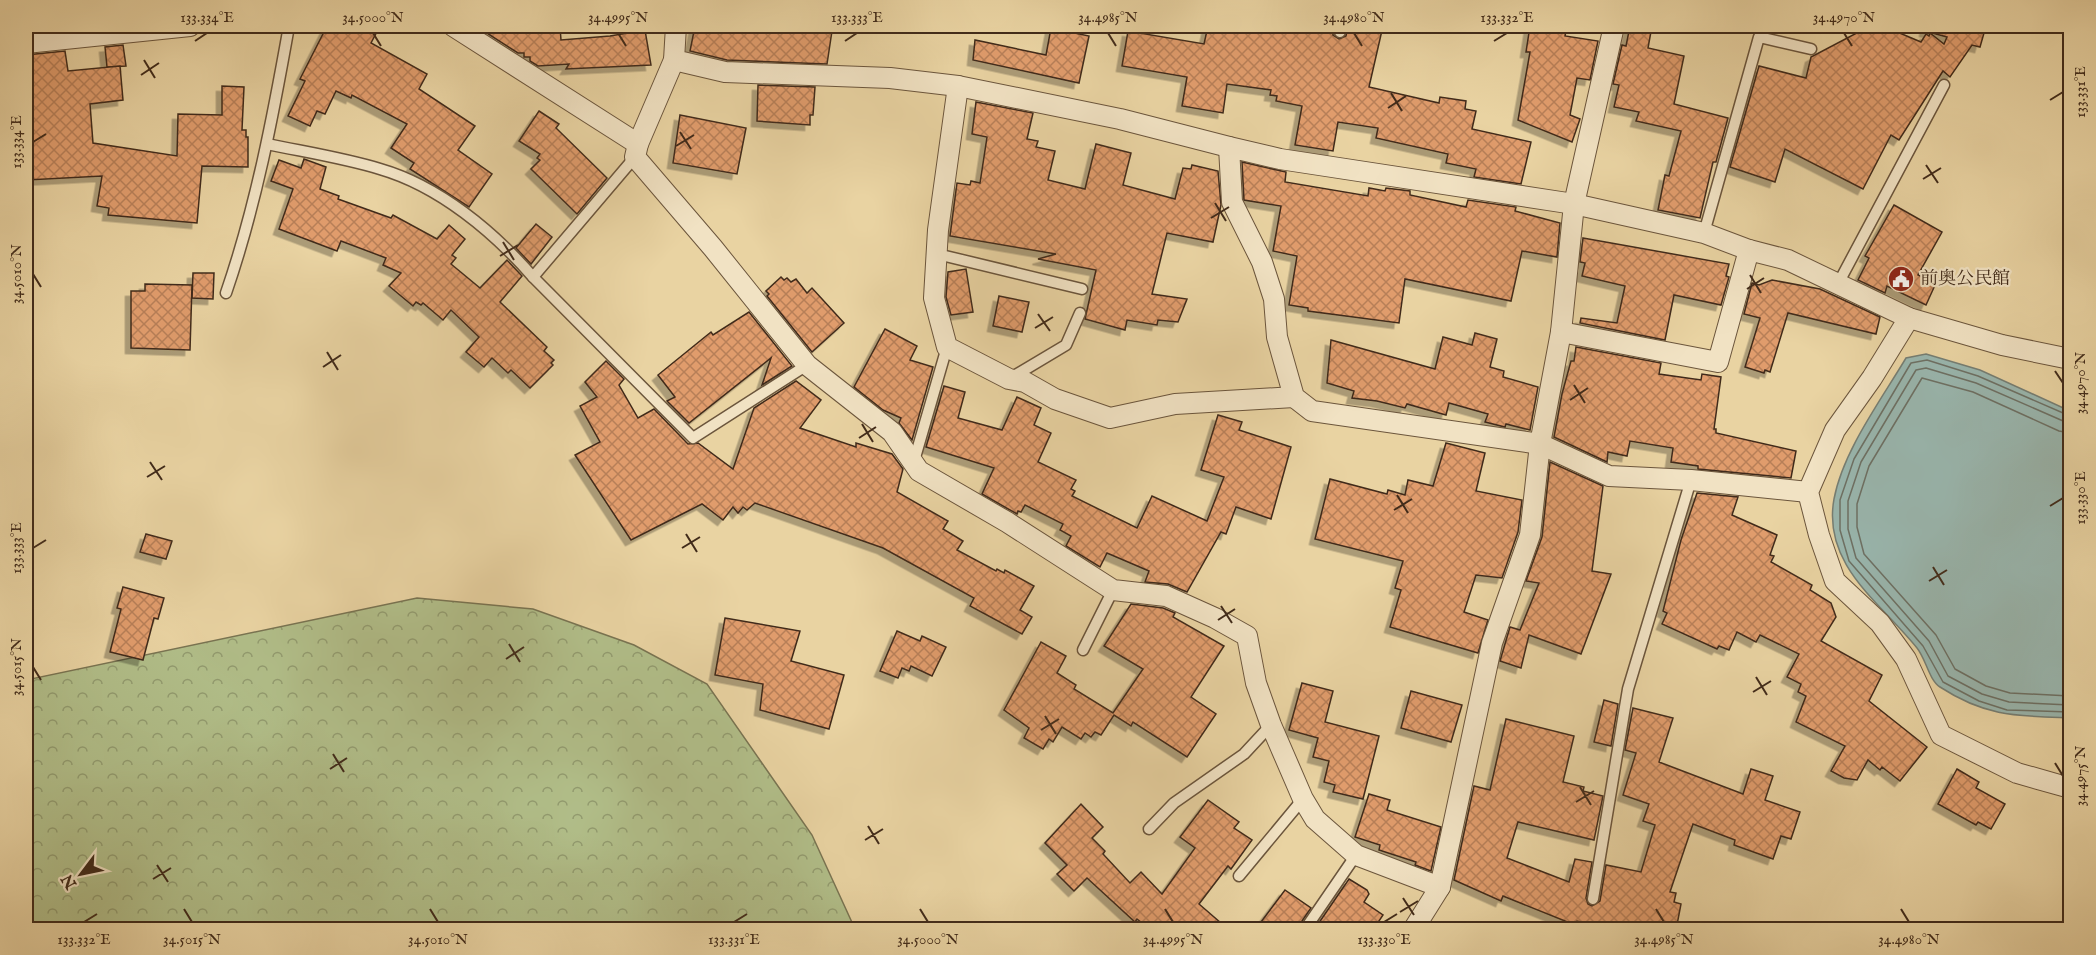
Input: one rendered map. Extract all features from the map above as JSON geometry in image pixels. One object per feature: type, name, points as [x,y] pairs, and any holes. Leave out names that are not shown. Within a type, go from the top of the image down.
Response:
[{"type":"street","points":[[26,43],[190,26]]},
{"type":"street","points":[[453,26],[637,151],[807,365],[892,432],[919,471],[1006,522],[1113,590],[1166,596],[1215,618],[1247,636],[1256,683],[1271,725],[1303,799],[1315,819],[1356,855],[1440,887]]},
{"type":"street","points":[[637,151],[674,60],[676,26]]},
{"type":"street","points":[[1413,930],[1440,887],[1492,642],[1530,535],[1540,444],[1561,332],[1574,204],[1614,26]]},
{"type":"street","points":[[674,60],[725,72],[890,78],[958,86],[1120,119],[1280,159],[1574,204],[1704,233],[1749,250],[1788,260],[1839,282],[1909,318],[2002,345],[2070,359]]},
{"type":"street","points":[[958,86],[937,254],[934,298],[947,347],[1009,379],[1025,382],[1055,399],[1110,418],[1175,404],[1294,397]]},
{"type":"street","points":[[1230,147],[1232,202],[1262,262],[1274,299],[1277,337],[1294,397],[1312,411],[1540,444],[1609,476],[1690,480],[1808,492]]},
{"type":"street","points":[[1561,332],[1718,362],[1749,250]]},
{"type":"street","points":[[1909,318],[1872,378],[1835,430],[1808,492],[1835,581],[1880,623],[1906,659],[1941,735],[2017,773],[2070,788]]},
{"type":"lane","points":[[226,293],[244,240],[267,144],[289,26]]},
{"type":"lane","points":[[1704,233],[1759,37],[1811,49]]},
{"type":"lane","points":[[1839,282],[1944,85]]},
{"type":"lane","points":[[267,144],[382,169],[439,195],[511,251],[533,277],[693,438],[807,365]]},
{"type":"lane","points":[[533,277],[637,151]]},
{"type":"lane","points":[[937,254],[1082,289]]},
{"type":"lane","points":[[1009,379],[1066,345],[1080,312]]},
{"type":"lane","points":[[914,461],[947,347]]},
{"type":"lane","points":[[1593,899],[1628,689],[1690,480]]},
{"type":"lane","points":[[1083,650],[1113,590]]},
{"type":"lane","points":[[1149,829],[1174,803],[1244,754],[1271,725]]},
{"type":"lane","points":[[1239,876],[1303,799]]},
{"type":"lane","points":[[1308,925],[1356,855]]},
{"type":"green space","points":[[417,598],[533,609],[634,645],[707,684],[812,835],[855,929],[26,929],[26,680]]},
{"type":"water","points":[[1926,354],[1980,370],[2070,411],[2070,718],[2003,713],[1972,704],[1940,687],[1933,680],[1917,648],[1872,598],[1845,563],[1837,544],[1833,523],[1834,499],[1854,444],[1906,358]]},
{"type":"building","points":[[327,26],[380,26],[371,43],[427,74],[419,89],[475,126],[458,150],[492,174],[469,207],[410,169],[414,163],[391,148],[407,124],[352,95],[351,98],[336,91],[325,114],[317,111],[310,126],[288,116],[305,81],[300,79]]},
{"type":"building","points":[[695,26],[793,26],[832,31],[827,64],[727,60],[690,51]]},
{"type":"building","points":[[1208,26],[1333,26],[1333,35],[1339,39],[1346,36],[1348,26],[1383,26],[1369,87],[1439,103],[1440,97],[1466,101],[1465,109],[1476,111],[1472,129],[1531,142],[1521,184],[1474,177],[1476,169],[1446,163],[1448,154],[1376,138],[1378,128],[1338,122],[1333,151],[1295,145],[1302,106],[1276,101],[1277,96],[1270,95],[1271,90],[1227,84],[1223,113],[1182,106],[1187,77],[1122,66],[1128,31],[1204,44]]},
{"type":"building","points":[[1530,26],[1567,26],[1565,36],[1598,41],[1590,80],[1577,78],[1570,115],[1580,119],[1572,142],[1518,120],[1530,52],[1526,52]]},
{"type":"building","points":[[1630,26],[1652,26],[1648,48],[1684,56],[1674,104],[1728,118],[1716,162],[1713,162],[1700,218],[1658,210],[1665,175],[1669,176],[1681,131],[1636,121],[1639,112],[1614,107],[1619,85],[1613,84],[1622,45],[1626,46]]},
{"type":"building","points":[[1870,26],[1883,26],[1921,42],[1926,34],[1929,36],[1930,33],[1944,44],[1947,37],[1925,31],[1926,26],[1986,26],[1980,47],[1972,45],[1950,77],[1943,71],[1899,140],[1891,135],[1863,189],[1785,149],[1775,182],[1730,167],[1759,66],[1806,78],[1811,57]]},
{"type":"building","points":[[560,27],[561,40],[610,36],[645,30],[651,65],[566,69],[569,64],[538,66],[530,61],[530,57],[524,57],[524,53],[518,53],[482,30]]},
{"type":"building","points":[[1051,28],[1089,36],[1079,83],[973,60],[975,40],[1046,55]]},
{"type":"building","points":[[123,45],[126,66],[107,67],[105,47]]},
{"type":"building","points":[[65,51],[68,71],[120,66],[123,100],[90,104],[93,143],[177,156],[178,114],[222,115],[222,86],[244,87],[242,130],[246,130],[246,137],[248,137],[248,167],[202,166],[197,223],[108,215],[109,208],[97,206],[102,176],[27,180],[26,55]]},
{"type":"building","points":[[758,85],[815,87],[810,125],[757,121]]},
{"type":"building","points":[[976,102],[1033,113],[1027,139],[1038,141],[1036,147],[1055,151],[1048,180],[1085,189],[1096,144],[1131,153],[1123,185],[1175,199],[1183,168],[1191,169],[1192,165],[1218,171],[1221,205],[1213,242],[1167,233],[1152,294],[1187,299],[1178,322],[1158,320],[1157,325],[1127,320],[1125,330],[1085,319],[1096,270],[1038,259],[1056,254],[950,236],[957,183],[970,185],[971,181],[980,183],[987,137],[972,134]]},
{"type":"building","points":[[539,111],[559,124],[556,128],[607,178],[577,214],[531,169],[540,160],[537,158],[540,154],[519,141]]},
{"type":"building","points":[[680,115],[746,128],[737,174],[673,163]]},
{"type":"building","points":[[304,159],[326,167],[320,189],[339,196],[338,199],[391,218],[393,215],[437,239],[449,225],[465,239],[452,255],[456,258],[451,264],[480,288],[507,260],[522,276],[500,302],[547,347],[544,351],[554,360],[551,363],[553,365],[530,388],[511,370],[508,373],[492,358],[484,367],[466,352],[479,337],[451,310],[443,320],[423,303],[421,305],[416,302],[413,306],[389,286],[401,273],[383,265],[386,258],[341,241],[337,251],[279,229],[293,189],[271,181],[279,160],[301,168]]},
{"type":"building","points":[[1242,162],[1286,172],[1285,182],[1368,196],[1369,188],[1385,191],[1386,188],[1410,191],[1410,195],[1466,207],[1468,200],[1516,207],[1515,211],[1560,223],[1557,257],[1522,251],[1511,301],[1405,279],[1399,323],[1308,311],[1308,308],[1289,305],[1297,256],[1273,251],[1281,206],[1244,200]]},
{"type":"building","points":[[1894,205],[1942,232],[1918,275],[1936,283],[1926,305],[1887,286],[1885,293],[1858,280],[1869,258],[1865,256]]},
{"type":"building","points":[[536,224],[552,237],[531,264],[516,248]]},
{"type":"building","points":[[1583,238],[1729,264],[1726,276],[1729,277],[1721,305],[1674,295],[1665,340],[1580,323],[1581,318],[1617,323],[1625,286],[1582,276],[1585,263],[1580,262]]},
{"type":"building","points":[[966,269],[973,312],[951,315],[946,297],[948,272]]},
{"type":"building","points":[[193,273],[214,273],[213,299],[192,298]]},
{"type":"building","points":[[781,277],[791,282],[796,279],[807,293],[812,288],[844,323],[812,352],[767,296],[769,294],[766,291]]},
{"type":"building","points":[[1772,280],[1820,289],[1880,317],[1876,334],[1788,313],[1770,372],[1765,370],[1764,373],[1745,367],[1760,318],[1744,314],[1752,283],[1759,285]]},
{"type":"building","points":[[145,284],[192,285],[190,350],[131,348],[131,291],[145,291]]},
{"type":"building","points":[[999,296],[1029,302],[1022,332],[993,326]]},
{"type":"building","points":[[749,312],[792,366],[762,385],[771,358],[689,423],[667,401],[675,397],[658,375],[711,332],[713,335]]},
{"type":"building","points":[[885,329],[917,346],[910,360],[933,367],[912,440],[899,423],[901,418],[883,410],[854,387]]},
{"type":"building","points":[[1475,333],[1497,339],[1490,367],[1504,371],[1503,377],[1538,387],[1530,430],[1485,422],[1488,414],[1449,403],[1446,415],[1407,404],[1405,408],[1352,398],[1354,391],[1327,383],[1331,340],[1435,369],[1443,337],[1472,345]]},
{"type":"building","points":[[1576,347],[1661,363],[1659,374],[1701,380],[1702,374],[1721,377],[1714,429],[1716,433],[1796,451],[1791,478],[1698,469],[1698,466],[1671,462],[1673,448],[1630,441],[1627,456],[1608,452],[1607,462],[1554,437],[1562,394],[1571,361],[1574,361]]},
{"type":"building","points":[[606,361],[624,379],[619,385],[638,418],[654,409],[688,444],[698,443],[733,469],[754,408],[796,381],[821,400],[800,428],[856,447],[856,443],[892,454],[903,469],[897,492],[948,521],[943,529],[963,541],[957,550],[996,571],[997,569],[1004,573],[1005,570],[1034,586],[1020,610],[1032,617],[1022,634],[970,606],[974,598],[883,548],[755,503],[747,510],[743,507],[738,513],[733,507],[723,520],[702,504],[631,540],[575,455],[600,442],[580,406],[597,397],[585,382]]},
{"type":"building","points":[[944,386],[965,392],[958,418],[1002,430],[1017,397],[1041,408],[1034,425],[1051,433],[1038,462],[1076,480],[1071,489],[1075,491],[1072,496],[1137,528],[1152,496],[1207,521],[1224,477],[1201,470],[1218,415],[1242,422],[1239,430],[1291,447],[1271,519],[1236,507],[1226,534],[1221,532],[1187,592],[1168,584],[1145,582],[1149,571],[1107,553],[1100,567],[1066,546],[1071,536],[1060,530],[1063,524],[1025,505],[1017,514],[982,494],[994,468],[926,447]]},
{"type":"building","points":[[1446,443],[1485,453],[1476,491],[1522,500],[1518,532],[1502,578],[1476,575],[1464,612],[1488,620],[1478,653],[1390,627],[1401,590],[1395,588],[1403,561],[1315,539],[1330,479],[1387,494],[1388,490],[1405,495],[1408,480],[1433,486]]},
{"type":"building","points":[[1550,462],[1603,486],[1592,571],[1611,574],[1581,654],[1529,635],[1521,668],[1500,661],[1510,627],[1520,630],[1539,583],[1526,581],[1542,537]]},
{"type":"building","points":[[1697,493],[1738,497],[1732,515],[1777,535],[1770,555],[1774,556],[1771,562],[1812,585],[1810,590],[1831,603],[1836,617],[1821,641],[1882,675],[1869,701],[1927,747],[1900,781],[1882,767],[1880,770],[1868,760],[1857,780],[1844,778],[1831,771],[1845,746],[1796,722],[1806,696],[1798,692],[1801,684],[1787,677],[1799,654],[1760,635],[1756,642],[1737,632],[1729,650],[1719,646],[1717,649],[1662,624],[1667,613],[1663,611],[1681,540]]},
{"type":"building","points":[[146,534],[172,541],[166,559],[140,552]]},
{"type":"building","points":[[123,587],[164,598],[158,619],[154,618],[143,660],[110,652],[121,609],[117,608]]},
{"type":"building","points":[[1131,604],[1163,608],[1175,613],[1173,617],[1224,646],[1191,697],[1216,714],[1187,757],[1133,722],[1131,726],[1114,715],[1101,735],[1095,732],[1091,737],[1085,733],[1081,739],[1062,727],[1053,742],[1049,739],[1043,749],[1024,738],[1029,728],[1004,710],[1041,642],[1066,656],[1057,673],[1076,685],[1074,689],[1113,713],[1143,669],[1104,646]]},
{"type":"building","points":[[725,618],[800,631],[791,661],[844,675],[829,729],[760,710],[763,684],[715,675]]},
{"type":"building","points":[[897,631],[920,641],[922,636],[946,647],[932,676],[911,666],[909,671],[902,668],[898,678],[880,671]]},
{"type":"building","points":[[1302,683],[1333,691],[1325,722],[1379,736],[1363,799],[1333,792],[1335,785],[1324,782],[1329,761],[1313,757],[1318,738],[1289,730]]},
{"type":"building","points":[[1411,691],[1462,705],[1451,742],[1401,728]]},
{"type":"building","points":[[1604,700],[1618,704],[1611,746],[1594,742]]},
{"type":"building","points":[[1633,708],[1673,718],[1659,762],[1743,794],[1751,769],[1773,776],[1765,800],[1800,812],[1791,839],[1781,836],[1773,859],[1734,845],[1735,840],[1693,824],[1670,892],[1676,893],[1674,902],[1681,904],[1676,930],[1619,930],[1577,921],[1575,925],[1503,896],[1501,901],[1454,880],[1474,786],[1490,790],[1506,719],[1574,736],[1563,782],[1584,787],[1583,791],[1603,796],[1594,840],[1518,822],[1507,858],[1569,882],[1575,859],[1592,862],[1586,898],[1588,904],[1592,906],[1600,901],[1606,865],[1641,872],[1655,825],[1643,821],[1649,804],[1623,795],[1636,753],[1625,750]]},
{"type":"building","points":[[1957,769],[1979,782],[1976,788],[2005,804],[1991,829],[1978,822],[1976,825],[1938,804]]},
{"type":"building","points":[[1369,794],[1390,800],[1387,810],[1441,827],[1431,871],[1415,865],[1416,862],[1379,850],[1380,845],[1355,837]]},
{"type":"building","points":[[1208,800],[1239,822],[1234,828],[1252,840],[1231,869],[1228,866],[1199,904],[1229,930],[1151,930],[1137,919],[1135,922],[1087,878],[1074,891],[1057,874],[1067,865],[1045,843],[1081,804],[1103,827],[1092,838],[1105,851],[1103,854],[1130,883],[1141,872],[1162,894],[1195,848],[1180,837]]},
{"type":"building","points":[[1349,879],[1367,890],[1369,894],[1364,902],[1383,915],[1373,930],[1314,930]]},
{"type":"building","points":[[1285,890],[1311,908],[1302,921],[1302,930],[1255,930]]},
{"type":"place","name":"前奥公民館","points":[[1901,279]]}]
